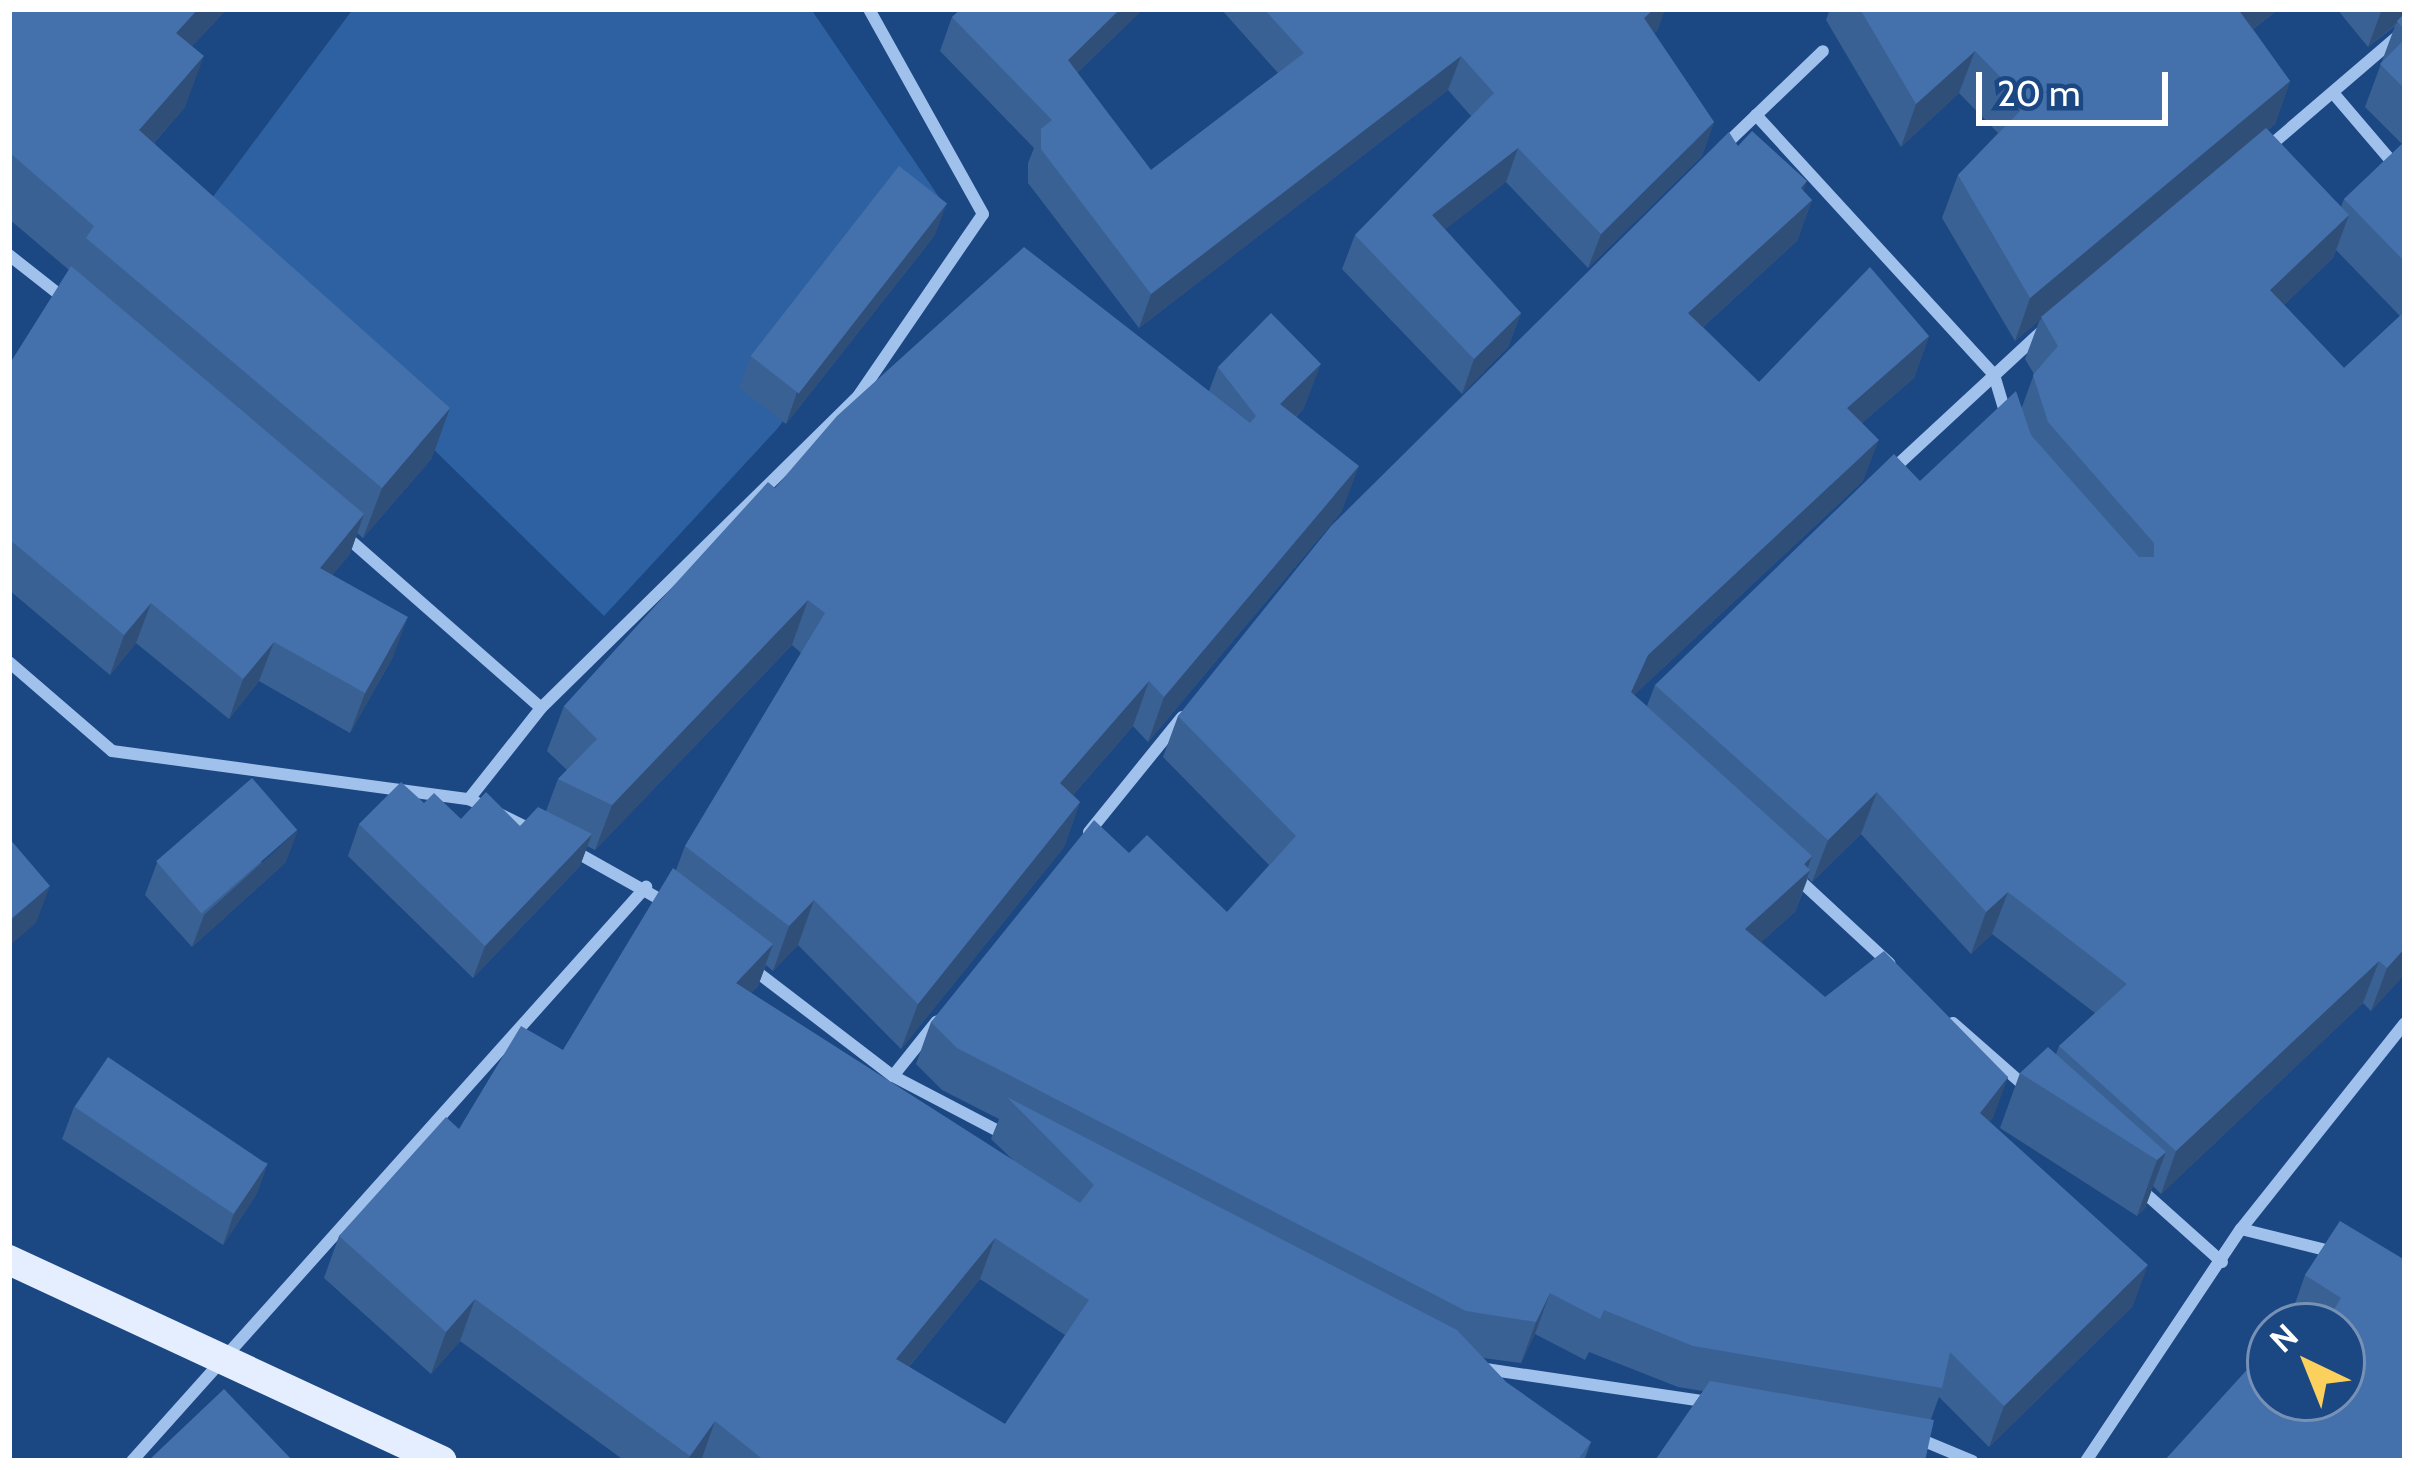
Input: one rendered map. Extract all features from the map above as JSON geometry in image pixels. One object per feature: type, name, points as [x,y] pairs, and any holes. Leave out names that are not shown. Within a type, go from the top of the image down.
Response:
[{"type":"main road","points":[[9,1260],[217,1363],[442,1461]]},
{"type":"street","points":[[470,799],[541,708],[859,395],[983,214],[869,9]]},
{"type":"street","points":[[2241,169],[2405,30]]},
{"type":"street","points":[[1706,164],[1823,51]]},
{"type":"street","points":[[2334,94],[2405,177]]},
{"type":"street","points":[[1756,115],[1994,375],[2012,432]]},
{"type":"street","points":[[9,255],[77,309]]},
{"type":"street","points":[[1876,485],[2056,319]]},
{"type":"street","points":[[325,518],[541,708]]},
{"type":"street","points":[[9,662],[112,751],[470,799],[646,887],[684,916]]},
{"type":"street","points":[[1071,855],[1190,707]]},
{"type":"street","points":[[1780,863],[1906,979]]},
{"type":"street","points":[[132,1461],[646,887]]},
{"type":"street","points":[[741,960],[893,1076],[1033,1148]]},
{"type":"street","points":[[893,1076],[952,1002]]},
{"type":"street","points":[[1937,1008],[2044,1103]]},
{"type":"street","points":[[2086,1461],[2241,1229],[2405,1023]]},
{"type":"street","points":[[2115,1167],[2222,1262]]},
{"type":"street","points":[[2241,1229],[2344,1255]]},
{"type":"street","points":[[1478,1391],[1467,1372],[1718,1403]]},
{"type":"street","points":[[1896,1433],[1972,1461]]},
{"type":"shaded area","points":[[353,9],[811,9],[941,200],[778,428],[604,616],[197,218]]},
{"type":"building","points":[[9,9],[198,9],[176,33],[204,56],[139,130],[450,408],[382,488],[86,238],[94,226],[9,152]]},
{"type":"building","points":[[961,9],[1120,9],[1068,60],[1151,170],[1304,53],[1264,9],[1654,9],[1644,18],[1714,122],[1601,234],[1518,148],[1432,215],[1521,313],[1474,359],[1355,235],[1494,93],[1461,56],[1151,294],[1041,149],[1041,129],[1052,120],[952,17]]},
{"type":"building","points":[[1860,9],[2238,9],[2290,81],[2030,298],[1958,175],[2027,104],[1975,51],[1916,104]]},
{"type":"building","points":[[2405,39],[2405,89],[2380,64]]},
{"type":"building","points":[[2266,128],[2349,215],[2270,290],[2344,368],[2405,311],[2405,948],[2387,968],[2379,961],[2176,1151],[2059,1046],[2127,984],[2008,892],[1986,912],[1877,792],[1828,840],[1655,685],[1894,454],[1920,481],[2016,391],[2031,435],[2139,557],[2154,557],[2154,543],[2048,422],[2033,375],[2058,346],[2041,317]]},
{"type":"building","points":[[1752,131],[1807,181],[1801,188],[1812,200],[1688,313],[1759,382],[1870,267],[1929,336],[1847,408],[1879,440],[1648,655],[1631,692],[1812,856],[1804,864],[1810,870],[1745,929],[1825,997],[1884,951],[2008,1077],[1980,1113],[2148,1265],[2004,1406],[1950,1352],[1942,1388],[1693,1346],[1604,1310],[1600,1319],[1550,1293],[1536,1322],[1466,1311],[957,1048],[931,1022],[1094,820],[1129,853],[1147,835],[1227,912],[1296,836],[1178,716],[1331,526],[1729,132],[1738,146]]},
{"type":"building","points":[[2405,141],[2405,262],[2344,199]]},
{"type":"building","points":[[899,166],[947,204],[799,393],[751,356]]},
{"type":"building","points":[[1024,247],[1250,423],[1256,416],[1218,367],[1271,313],[1321,364],[1280,404],[1359,466],[1164,697],[1149,681],[1060,783],[1080,802],[918,1004],[814,900],[789,926],[685,846],[825,613],[808,600],[612,805],[558,779],[597,739],[564,706],[768,482],[775,488],[837,416]]},
{"type":"building","points":[[71,266],[364,514],[320,568],[408,617],[365,693],[274,642],[243,679],[151,603],[124,635],[9,539],[9,365]]},
{"type":"building","points":[[252,778],[297,830],[201,913],[156,861]]},
{"type":"building","points":[[401,782],[424,803],[434,793],[461,819],[486,792],[520,826],[538,807],[592,834],[485,946],[359,824]]},
{"type":"building","points":[[9,838],[50,886],[9,921]]},
{"type":"building","points":[[673,868],[773,944],[736,983],[1080,1203],[1094,1185],[1007,1097],[1457,1330],[1506,1382],[1591,1442],[1577,1461],[765,1461],[715,1421],[690,1456],[475,1299],[446,1332],[339,1236],[446,1117],[459,1129],[521,1026],[563,1050]],"holes":[[[995,1238],[1089,1300],[1005,1424],[896,1359]]]},
{"type":"building","points":[[2048,1047],[2166,1152],[2157,1160],[2020,1073]]},
{"type":"building","points":[[108,1057],[267,1164],[234,1214],[74,1107]]},
{"type":"building","points":[[2340,1221],[2405,1260],[2405,1461],[2164,1461],[2246,1371],[2246,1422],[2366,1422],[2366,1302],[2339,1302],[2341,1298],[2305,1275]]},
{"type":"building","points":[[1710,1381],[1934,1420],[1925,1461],[1658,1461]]},
{"type":"building","points":[[224,1389],[293,1461],[148,1461]]}]
